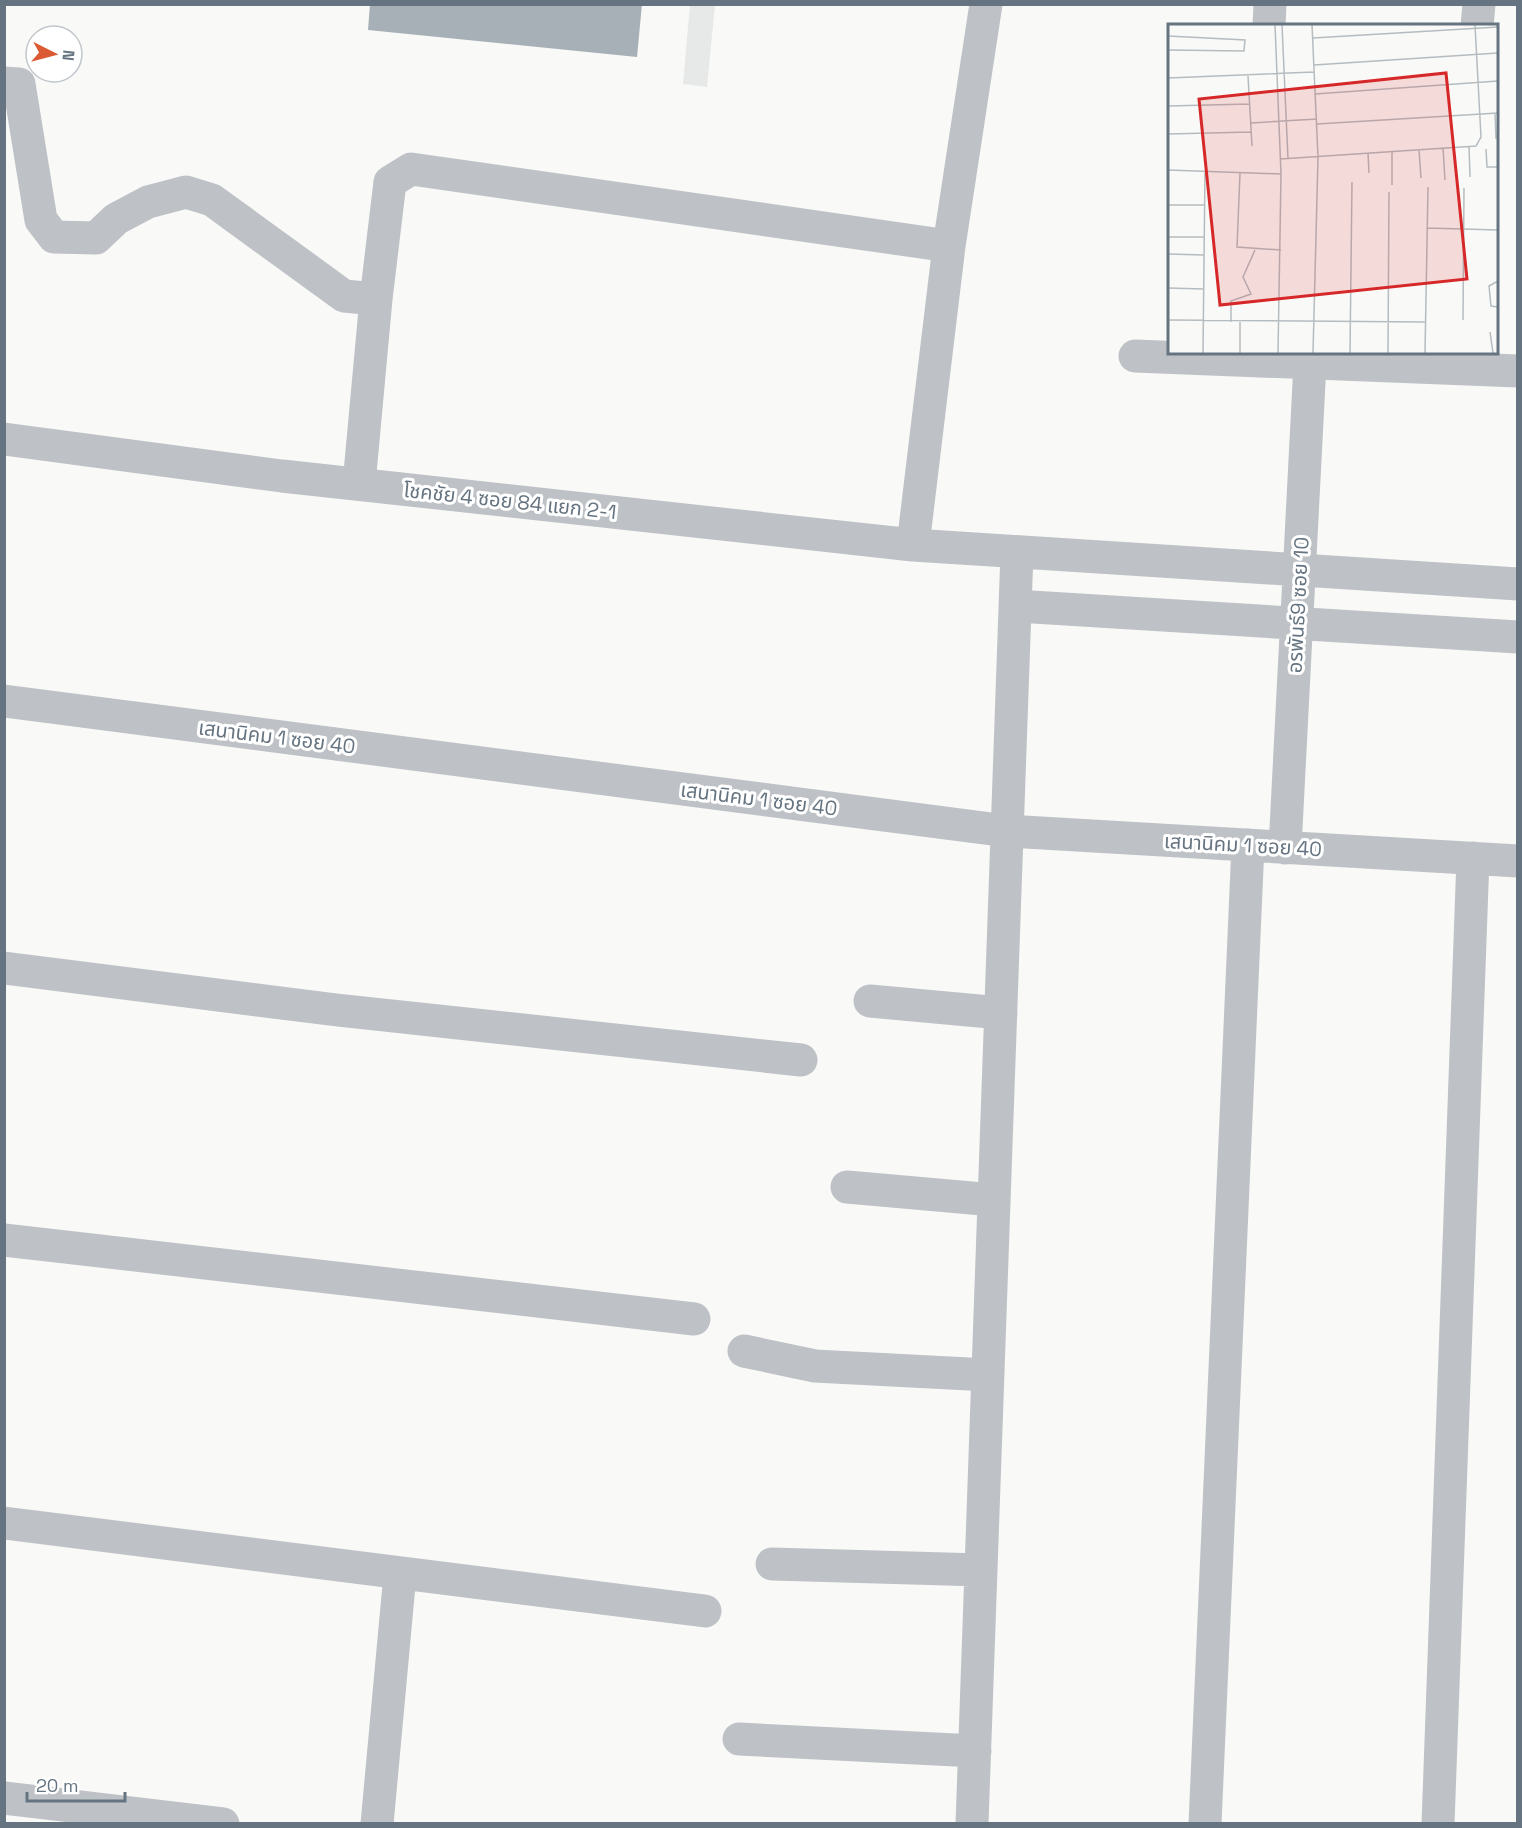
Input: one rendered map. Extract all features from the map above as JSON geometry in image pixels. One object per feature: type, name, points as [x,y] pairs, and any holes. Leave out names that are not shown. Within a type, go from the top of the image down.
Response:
[{"type":"street","points":[[913,545],[949,246],[986,4]]},
{"type":"street","points":[[1269,24],[1270,4]]},
{"type":"street","points":[[1477,24],[1479,4]]},
{"type":"street","points":[[4,82],[19,84],[41,220],[54,237],[96,238],[116,219],[148,202],[186,192],[212,200],[344,296],[376,299]]},
{"type":"street","points":[[359,484],[376,299],[390,182],[411,169],[949,246]]},
{"type":"street","points":[[1135,356],[1244,356],[1310,363],[1449,360],[1518,371]]},
{"type":"street","name":"อรพันธ์9 ซอย 10","points":[[1286,848],[1310,363]]},
{"type":"street","name":"โชคชัย 4 ซอย 84 แยก 2-1","points":[[4,439],[359,484],[913,545],[1518,584]]},
{"type":"street","points":[[972,1824],[1017,552]]},
{"type":"street","points":[[1015,606],[1518,637]]},
{"type":"street","name":"เสนานิคม 1 ซอย 40","points":[[4,701],[1007,831],[1518,861]]},
{"type":"street","points":[[1205,1824],[1248,845]]},
{"type":"street","points":[[1438,1824],[1473,858]]},
{"type":"street","points":[[4,968],[337,1010],[801,1060]]},
{"type":"street","points":[[870,1001],[1001,1013]]},
{"type":"street","points":[[848,1187],[994,1200]]},
{"type":"street","points":[[4,1240],[694,1319]]},
{"type":"street","points":[[744,1351],[814,1366],[988,1375]]},
{"type":"street","points":[[4,1523],[705,1611]]},
{"type":"street","points":[[772,1564],[981,1570]]},
{"type":"street","points":[[377,1824],[400,1574]]},
{"type":"street","points":[[739,1739],[975,1750]]},
{"type":"street","points":[[4,1798],[223,1824]]},
{"type":"shaded area","points":[[690,5],[715,5],[707,87],[683,84]]},
{"type":"building","points":[[370,4],[642,4],[637,57],[368,30]]}]
